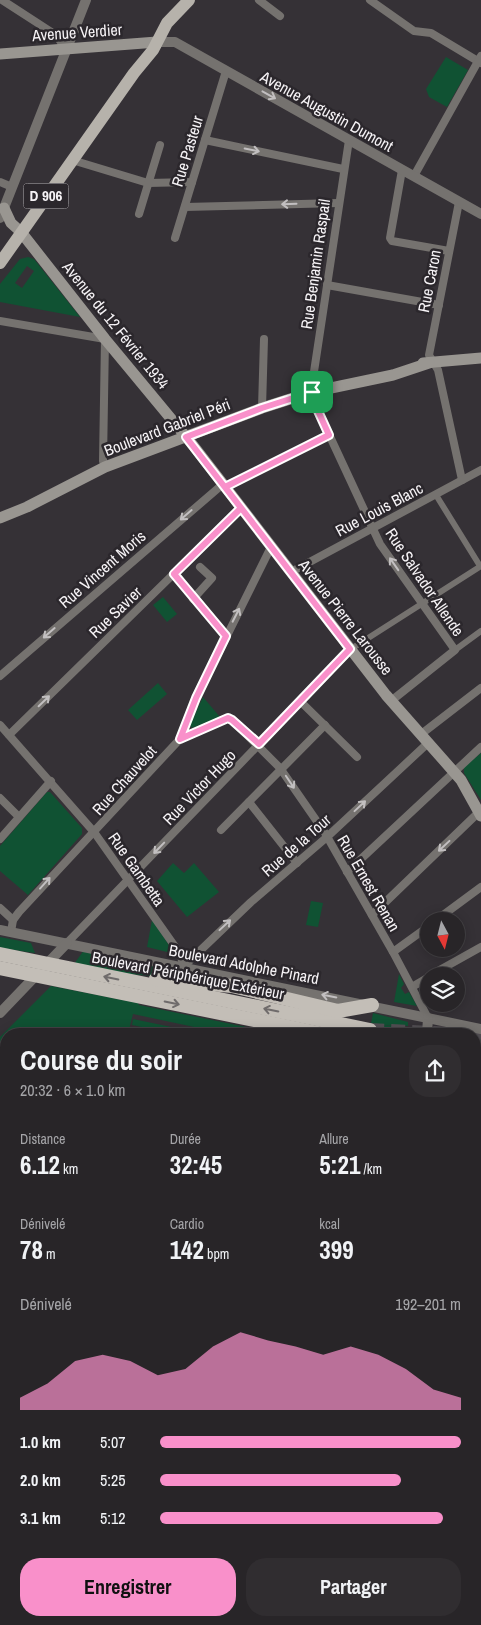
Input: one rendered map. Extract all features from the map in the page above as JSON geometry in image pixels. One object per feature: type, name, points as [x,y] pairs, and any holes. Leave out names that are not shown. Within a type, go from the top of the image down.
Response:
[{"type":"highway","name":"Boulevard Périphérique Extérieur","points":[[0,954],[360,1028]]},
{"type":"highway","points":[[0,968],[294,1028]]},
{"type":"highway","points":[[131,982],[158,979],[202,982],[254,991],[338,1011],[372,1005]]},
{"type":"main road","name":"D 906","points":[[0,263],[134,73],[145,51],[157,42],[167,23],[185,5]]},
{"type":"main road","name":"Avenue Verdier","points":[[0,54],[157,42]]},
{"type":"main road","name":"Avenue du 12 Février 1934","points":[[1,210],[21,232],[105,339],[186,437]]},
{"type":"main road","name":"Boulevard Gabriel Péri","points":[[0,518],[27,507],[105,467],[262,408],[312,392],[352,382],[393,375],[432,363],[481,358]]},
{"type":"main road","name":"Avenue Pierre Larousse","points":[[186,437],[391,701],[454,772],[480,814]]},
{"type":"street","points":[[2,0],[56,35],[65,48]]},
{"type":"street","points":[[1,210],[12,187],[65,48],[86,0]]},
{"type":"street","points":[[259,0],[280,16]]},
{"type":"street","points":[[370,0],[414,31],[431,33],[480,60],[414,176]]},
{"type":"street","name":"Avenue Augustin Dumont","points":[[157,42],[172,41],[481,214]]},
{"type":"street","name":"Rue Pasteur","points":[[175,238],[226,72]]},
{"type":"street","points":[[205,140],[343,169]]},
{"type":"street","name":"Rue Benjamin Raspail","points":[[312,392],[348,140]]},
{"type":"street","points":[[139,214],[160,145]]},
{"type":"street","points":[[72,160],[148,183],[192,182]]},
{"type":"street","points":[[402,170],[390,238],[392,241],[449,252]]},
{"type":"street","points":[[0,182],[12,187]]},
{"type":"street","name":"Rue Caron","points":[[459,202],[429,355],[439,374],[462,480]]},
{"type":"street","points":[[184,207],[338,204]]},
{"type":"street","points":[[326,286],[439,305]]},
{"type":"street","points":[[0,320],[105,339],[102,461],[105,467]]},
{"type":"street","points":[[262,408],[264,339]]},
{"type":"street","name":"Rue Salvador Allende","points":[[312,392],[313,400],[380,544],[455,650]]},
{"type":"street","name":"Rue Vincent Moris","points":[[0,676],[224,485],[329,435]]},
{"type":"street","name":"Rue Louis Blanc","points":[[290,572],[481,470]]},
{"type":"street","points":[[350,649],[481,566],[436,495]]},
{"type":"street","name":"Rue Savier","points":[[9,735],[241,508]]},
{"type":"street","name":"Rue Chauvelot","points":[[13,920],[180,739],[196,698],[271,547]]},
{"type":"street","points":[[193,599],[212,578],[200,567]]},
{"type":"street","points":[[174,574],[193,599],[226,636]]},
{"type":"street","points":[[391,701],[481,631]]},
{"type":"street","name":"Rue Victor Hugo","points":[[65,946],[350,649]]},
{"type":"street","name":"Rue de la Tour","points":[[183,967],[251,902],[327,837],[424,739],[481,688]]},
{"type":"street","points":[[300,701],[357,757]]},
{"type":"street","name":"Rue Ernest Renan","points":[[180,739],[228,718],[259,744],[280,768],[327,837],[393,952],[428,1018]]},
{"type":"street","name":"Rue Gambetta","points":[[0,725],[94,832],[182,955],[183,967]]},
{"type":"street","points":[[221,830],[324,725]]},
{"type":"street","points":[[347,872],[481,747]]},
{"type":"street","points":[[0,839],[50,781]]},
{"type":"street","points":[[0,798],[19,817]]},
{"type":"street","points":[[249,802],[297,863]]},
{"type":"street","points":[[372,915],[480,814]]},
{"type":"street","points":[[447,912],[481,887]]},
{"type":"street","points":[[0,908],[13,920],[11,932]]},
{"type":"street","name":"Boulevard Adolphe Pinard","points":[[0,930],[65,946],[183,967],[476,1028]]},
{"type":"street","points":[[393,952],[420,932]]},
{"type":"street","points":[[0,1013],[65,946]]},
{"type":"street","points":[[446,967],[481,947]]},
{"type":"street","points":[[412,987],[420,982]]},
{"type":"street","points":[[427,1028],[428,1012]]},
{"type":"green space","points":[[446,57],[468,70],[447,107],[429,97],[426,89]]},
{"type":"green space","points":[[28,257],[34,259],[80,317],[0,302],[0,284],[20,259]],"holes":[[[27,266],[34,271],[22,288],[15,283]]]},
{"type":"green space","points":[[163,597],[177,614],[167,622],[153,605]]},
{"type":"green space","points":[[158,683],[167,694],[137,720],[128,710]]},
{"type":"green space","points":[[203,697],[220,717],[192,728],[190,725]]},
{"type":"green space","points":[[481,753],[481,800],[464,773],[464,767]]},
{"type":"green space","points":[[47,792],[50,792],[82,828],[82,834],[28,895],[0,871],[0,846]]},
{"type":"green space","points":[[173,863],[184,873],[194,863],[219,892],[187,917],[157,881]]},
{"type":"green space","points":[[311,901],[323,903],[318,927],[306,925]]},
{"type":"green space","points":[[152,920],[175,954],[147,947]]},
{"type":"green space","points":[[0,937],[31,943],[35,953],[0,948]]},
{"type":"green space","points":[[84,950],[342,1003],[208,981],[129,974],[74,964]]},
{"type":"green space","points":[[399,974],[404,984],[401,988],[405,994],[409,992],[417,1006],[394,1002]]},
{"type":"green space","points":[[51,986],[251,1028],[199,1028],[133,1014],[130,1028],[9,1028]]},
{"type":"green space","points":[[373,1013],[408,1022],[408,1026],[380,1025],[406,1028],[370,1028]]},
{"type":"green space","points":[[133,1019],[176,1028],[146,1028],[132,1025]]},
{"type":"route","points":[[312,392],[313,400],[329,435],[225,487],[350,649],[259,744],[228,718],[180,739],[196,698],[226,636],[193,599],[174,574],[241,508],[186,437],[262,408],[312,392]]}]
